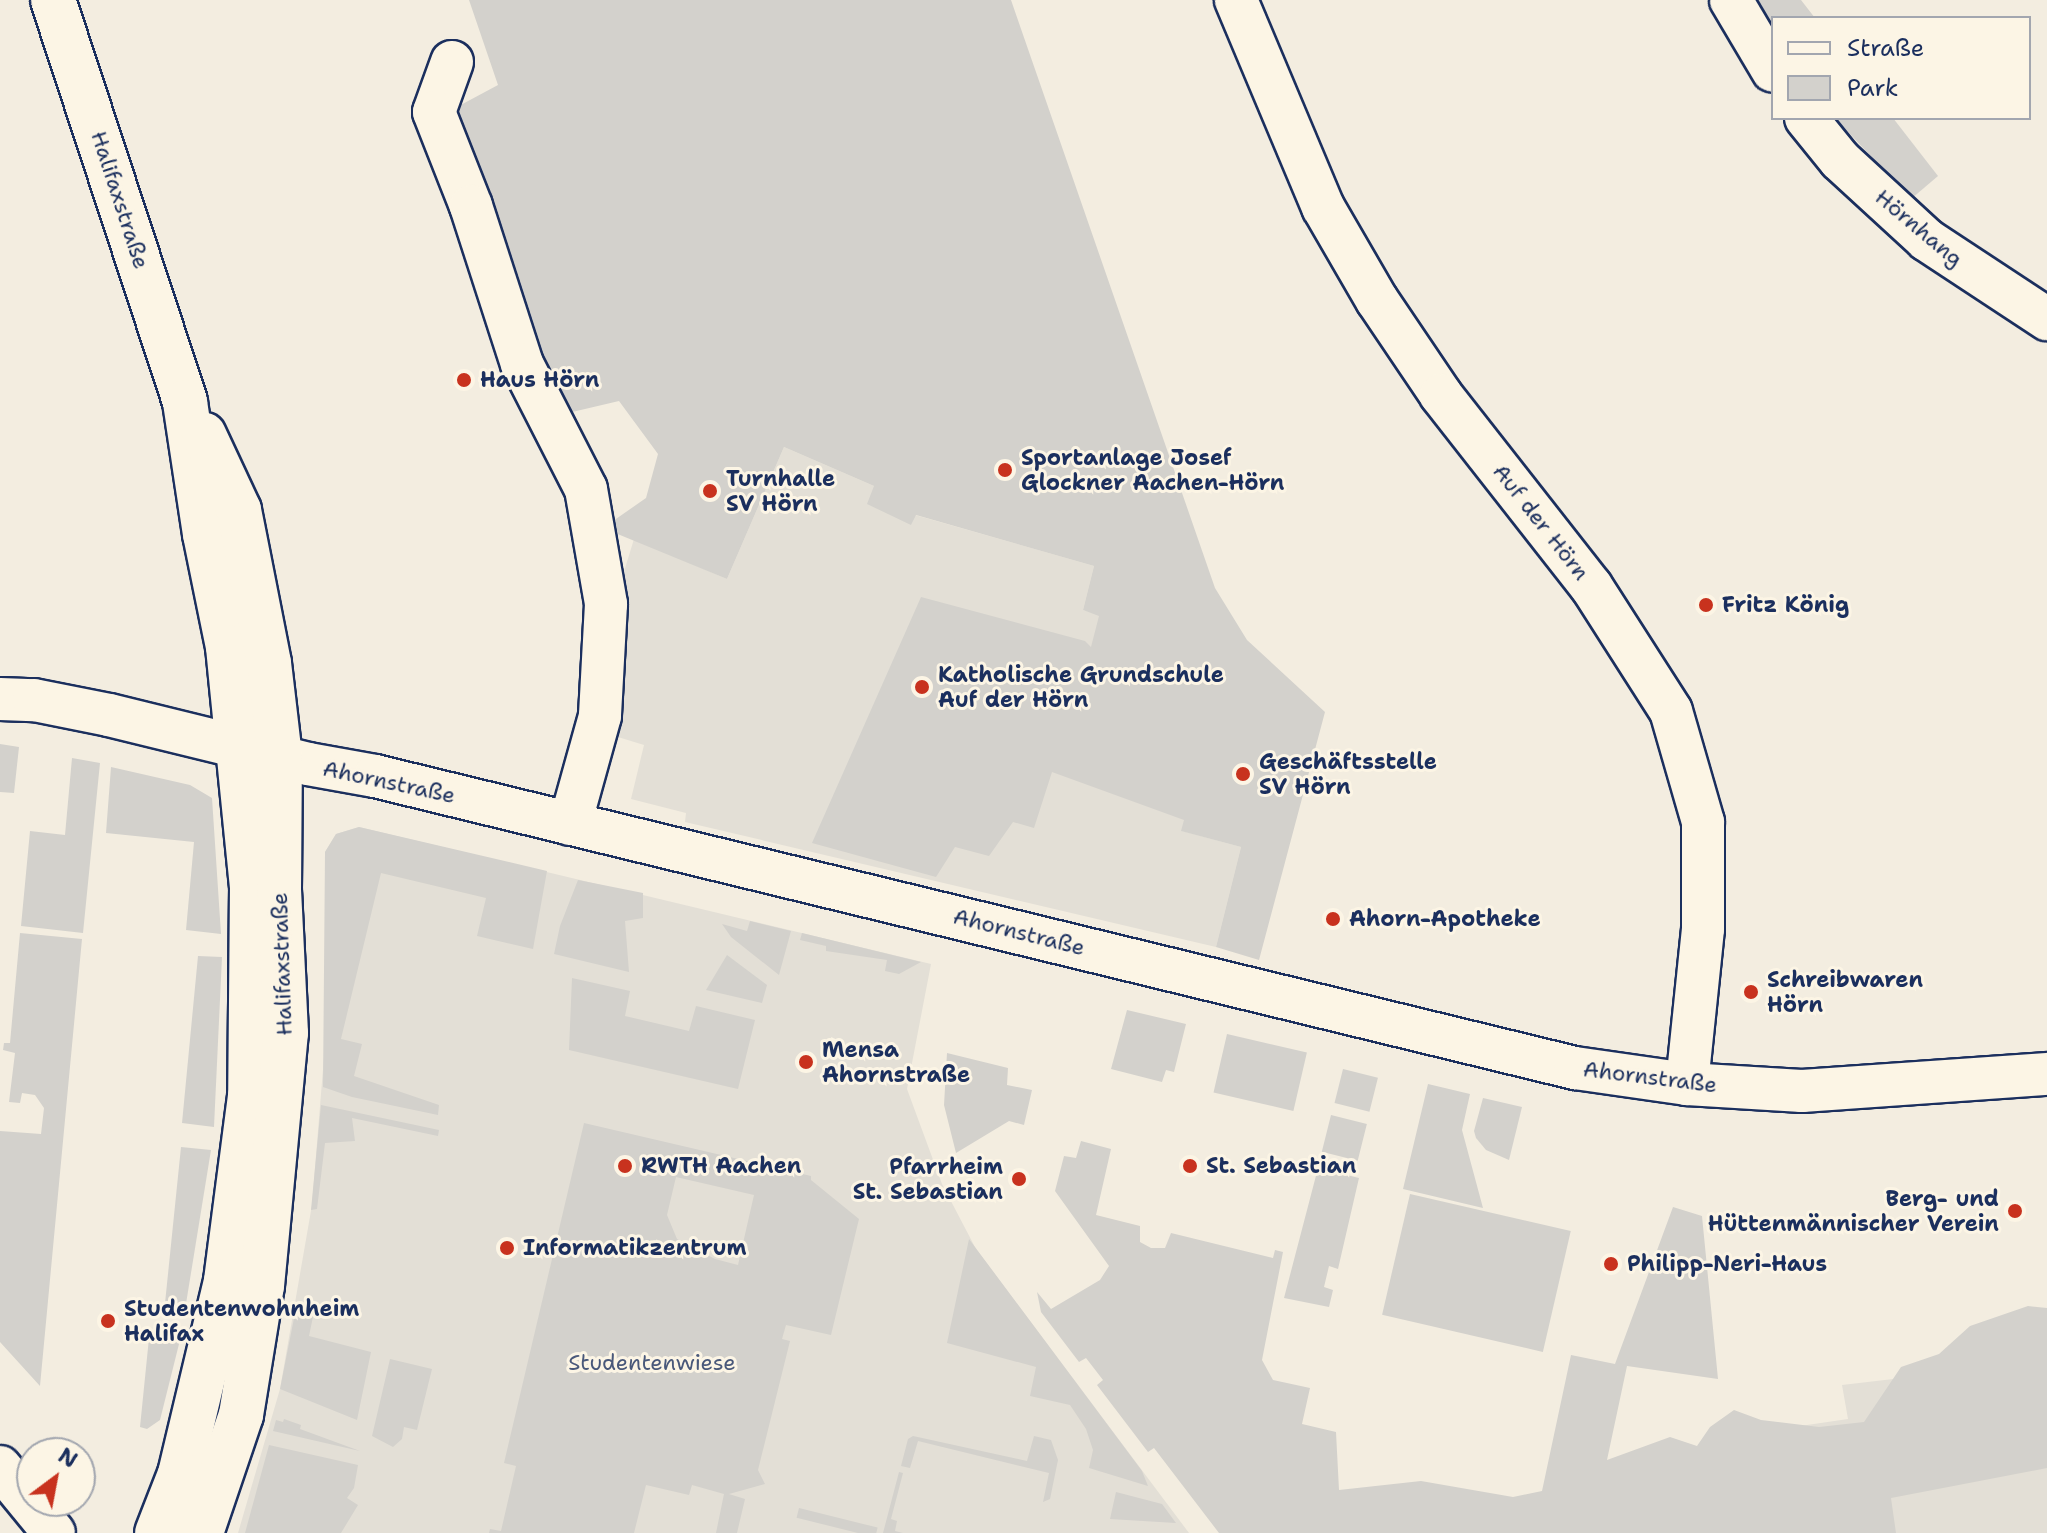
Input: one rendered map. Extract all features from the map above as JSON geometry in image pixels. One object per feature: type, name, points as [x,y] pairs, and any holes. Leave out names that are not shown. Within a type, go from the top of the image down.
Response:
[{"type":"main road","name":"Halifaxstraße","points":[[53,0],[185,402],[215,456],[239,510],[265,638],[252,887],[250,1096],[226,1281],[180,1474],[157,1533]]},
{"type":"main road","name":"Halifaxstraße","points":[[201,1533],[241,1415],[262,1286],[286,1033],[279,890],[260,752]]},
{"type":"street","name":"Auf der Hörn","points":[[1236,0],[1323,207],[1385,314],[1441,395],[1591,586],[1671,711],[1703,822],[1703,929],[1687,1084]]},
{"type":"street","points":[[1731,0],[1771,68]]},
{"type":"street","points":[[452,62],[434,112],[471,206],[522,364],[586,489],[606,604],[600,716],[570,824]]},
{"type":"street","name":"Hörnhang","points":[[1808,120],[1840,160],[1927,240],[2047,319]]},
{"type":"street","name":"Ahornstraße","points":[[0,699],[34,700],[109,715],[375,776],[1575,1068],[1687,1084],[1802,1091],[2047,1074]]},
{"type":"street","points":[[0,1467],[54,1533]]},
{"type":"shaded area","name":"Katholische Grundschule Auf der Hörn","points":[[784,447],[874,486],[911,524],[915,515],[1094,566],[1083,610],[1133,625],[1233,666],[1182,831],[1241,847],[1216,947],[685,822],[686,813],[631,799],[644,745],[618,737],[622,714],[618,708],[619,588],[634,539],[727,579]]},
{"type":"shaded area","name":"RWTH Aachen","points":[[359,827],[931,964],[907,1089],[942,1184],[976,1249],[1189,1533],[238,1533],[280,1389],[312,1205],[326,1032],[325,852],[336,834]]},
{"type":"shaded area","points":[[2047,1361],[2047,1533],[1727,1533],[1760,1432],[1848,1419],[1842,1385]]},
{"type":"green space","name":"Sportanlage Josef Glockner Aachen-Hörn","points":[[469,0],[1011,0],[1215,588],[1247,640],[1325,712],[1259,960],[1216,947],[1241,847],[1181,831],[1184,820],[1052,772],[1034,828],[1013,822],[989,856],[955,847],[936,877],[812,843],[921,597],[1085,641],[1091,647],[1099,616],[1083,610],[1094,566],[916,515],[911,525],[867,504],[874,486],[784,447],[727,579],[603,528],[646,498],[658,454],[619,401],[568,413],[504,290],[442,115],[498,85]]},
{"type":"green space","points":[[1754,0],[1801,0],[1813,16],[1771,16],[1771,30]]},
{"type":"green space","points":[[1837,120],[1895,120],[1938,176],[1911,199]]},
{"type":"green space","points":[[0,744],[19,747],[14,793],[0,792]]},
{"type":"green space","points":[[72,758],[100,763],[83,933],[21,926],[30,831],[65,835]]},
{"type":"green space","points":[[111,767],[190,785],[212,798],[221,934],[186,930],[194,842],[106,833]]},
{"type":"green space","points":[[359,827],[547,871],[533,949],[477,936],[486,898],[381,873],[341,1039],[362,1044],[354,1076],[439,1105],[438,1115],[352,1097],[323,1087],[325,852],[336,834]]},
{"type":"green space","points":[[578,880],[643,893],[643,918],[625,921],[629,972],[554,954],[560,926]]},
{"type":"green space","points":[[750,921],[791,931],[779,975],[731,937],[722,924],[747,931]]},
{"type":"green space","points":[[20,933],[82,939],[40,1386],[0,1342],[0,1131],[41,1134],[44,1108],[35,1095],[22,1093],[20,1103],[9,1102],[15,1053],[3,1050],[4,1043],[10,1043]]},
{"type":"green space","points":[[802,933],[921,962],[899,974],[885,971],[887,960],[826,951],[826,946],[800,940]]},
{"type":"green space","points":[[727,955],[767,985],[762,1003],[706,990]]},
{"type":"green space","points":[[198,956],[222,957],[214,1127],[182,1123]]},
{"type":"green space","points":[[572,978],[630,991],[625,1016],[689,1031],[696,1006],[755,1020],[738,1089],[569,1050]]},
{"type":"green space","points":[[1127,1010],[1186,1024],[1174,1072],[1166,1070],[1162,1082],[1111,1069]]},
{"type":"green space","points":[[1227,1034],[1307,1052],[1293,1111],[1214,1092]]},
{"type":"green space","points":[[947,1053],[1008,1068],[1007,1085],[1032,1090],[1024,1125],[1009,1121],[956,1153],[944,1105]]},
{"type":"green space","points":[[1343,1069],[1378,1078],[1369,1112],[1335,1103]]},
{"type":"green space","points":[[1428,1084],[1470,1094],[1462,1130],[1483,1208],[1403,1189]]},
{"type":"green space","points":[[1483,1098],[1522,1107],[1509,1160],[1486,1150],[1476,1138],[1474,1131]]},
{"type":"green space","points":[[321,1105],[439,1130],[438,1136],[352,1118],[355,1141],[325,1143],[317,1209],[311,1210]]},
{"type":"green space","points":[[1331,1115],[1367,1124],[1358,1161],[1322,1152]]},
{"type":"green space","name":"Studentenwiese","points":[[584,1123],[811,1176],[811,1180],[859,1219],[831,1335],[786,1325],[782,1339],[790,1341],[758,1470],[765,1484],[729,1494],[745,1499],[737,1533],[716,1533],[724,1494],[692,1485],[689,1495],[646,1485],[634,1533],[489,1533],[490,1529],[501,1531],[516,1466],[504,1463]],"holes":[[[676,1177],[754,1195],[738,1265],[715,1259],[677,1239],[667,1215]]]},
{"type":"green space","points":[[1081,1141],[1111,1149],[1096,1215],[1140,1226],[1140,1242],[1151,1248],[1165,1248],[1171,1233],[1273,1258],[1275,1250],[1283,1252],[1262,1360],[1273,1380],[1310,1388],[1302,1424],[1336,1432],[1339,1490],[1421,1481],[1513,1497],[1542,1491],[1571,1355],[1615,1364],[1673,1207],[1702,1216],[1718,1379],[1627,1366],[1607,1460],[1670,1437],[1697,1446],[1710,1427],[1734,1410],[1761,1420],[1819,1427],[1864,1422],[1901,1367],[1939,1354],[1970,1326],[2028,1306],[2047,1308],[2047,1468],[1891,1498],[1896,1533],[1219,1533],[1154,1448],[1148,1452],[1097,1385],[1103,1380],[1086,1358],[1079,1362],[1041,1312],[1037,1292],[1051,1309],[1100,1280],[1109,1266],[1055,1191],[1064,1156],[1076,1158]]},
{"type":"green space","points":[[181,1147],[211,1150],[184,1316],[164,1313]]},
{"type":"green space","points":[[1318,1168],[1359,1178],[1338,1269],[1329,1266],[1324,1287],[1333,1290],[1329,1307],[1284,1298]]},
{"type":"green space","points":[[1410,1194],[1571,1231],[1543,1352],[1382,1315]]},
{"type":"green space","points":[[969,1239],[1142,1471],[1148,1486],[1089,1468],[1093,1450],[1086,1429],[1070,1405],[1030,1396],[1036,1367],[947,1343]]},
{"type":"green space","points":[[296,1308],[314,1312],[309,1336],[371,1352],[357,1420],[280,1389]]},
{"type":"green space","points":[[149,1338],[180,1340],[160,1420],[147,1429],[140,1427]]},
{"type":"green space","points":[[390,1359],[432,1369],[417,1430],[404,1427],[402,1439],[393,1447],[372,1436]]},
{"type":"green space","points":[[284,1419],[301,1425],[300,1429],[360,1451],[273,1431],[276,1420],[283,1422]]},
{"type":"green space","points":[[913,1436],[1027,1461],[1034,1436],[1051,1440],[1058,1460],[1050,1499],[1043,1502],[1049,1473],[918,1441],[910,1468],[901,1466],[908,1439]]},
{"type":"green space","points":[[269,1445],[358,1465],[354,1488],[347,1498],[358,1505],[341,1533],[245,1533]]},
{"type":"green space","points":[[899,1472],[903,1473],[891,1519],[897,1521],[895,1531],[903,1533],[883,1533]]},
{"type":"green space","points":[[1116,1492],[1162,1504],[1176,1523],[1110,1519]]},
{"type":"green space","points":[[799,1508],[878,1528],[876,1533],[858,1533],[797,1518]]},
{"type":"place","name":"Haus Hörn","points":[[464,380]]},
{"type":"place","name":"Sportanlage Josef Glockner Aachen-Hörn","points":[[1005,470]]},
{"type":"place","name":"Turnhalle SV Hörn","points":[[710,491]]},
{"type":"place","name":"Fritz König","points":[[1706,605]]},
{"type":"place","name":"Katholische Grundschule Auf der Hörn","points":[[922,687]]},
{"type":"place","name":"Geschäftsstelle SV Hörn","points":[[1243,774]]},
{"type":"place","name":"Ahorn-Apotheke","points":[[1333,919]]},
{"type":"place","name":"Schreibwaren Hörn","points":[[1751,992]]},
{"type":"place","name":"Mensa Ahornstraße","points":[[806,1062]]},
{"type":"place","name":"RWTH Aachen","points":[[625,1166]]},
{"type":"place","name":"St. Sebastian","points":[[1190,1166]]},
{"type":"place","name":"Pfarrheim St. Sebastian","points":[[1019,1179]]},
{"type":"place","name":"Berg- und Hüttenmännischer Verein","points":[[2015,1211]]},
{"type":"place","name":"Informatikzentrum","points":[[507,1248]]},
{"type":"place","name":"Philipp-Neri-Haus","points":[[1611,1264]]},
{"type":"place","name":"Studentenwohnheim Halifax","points":[[108,1321]]}]
